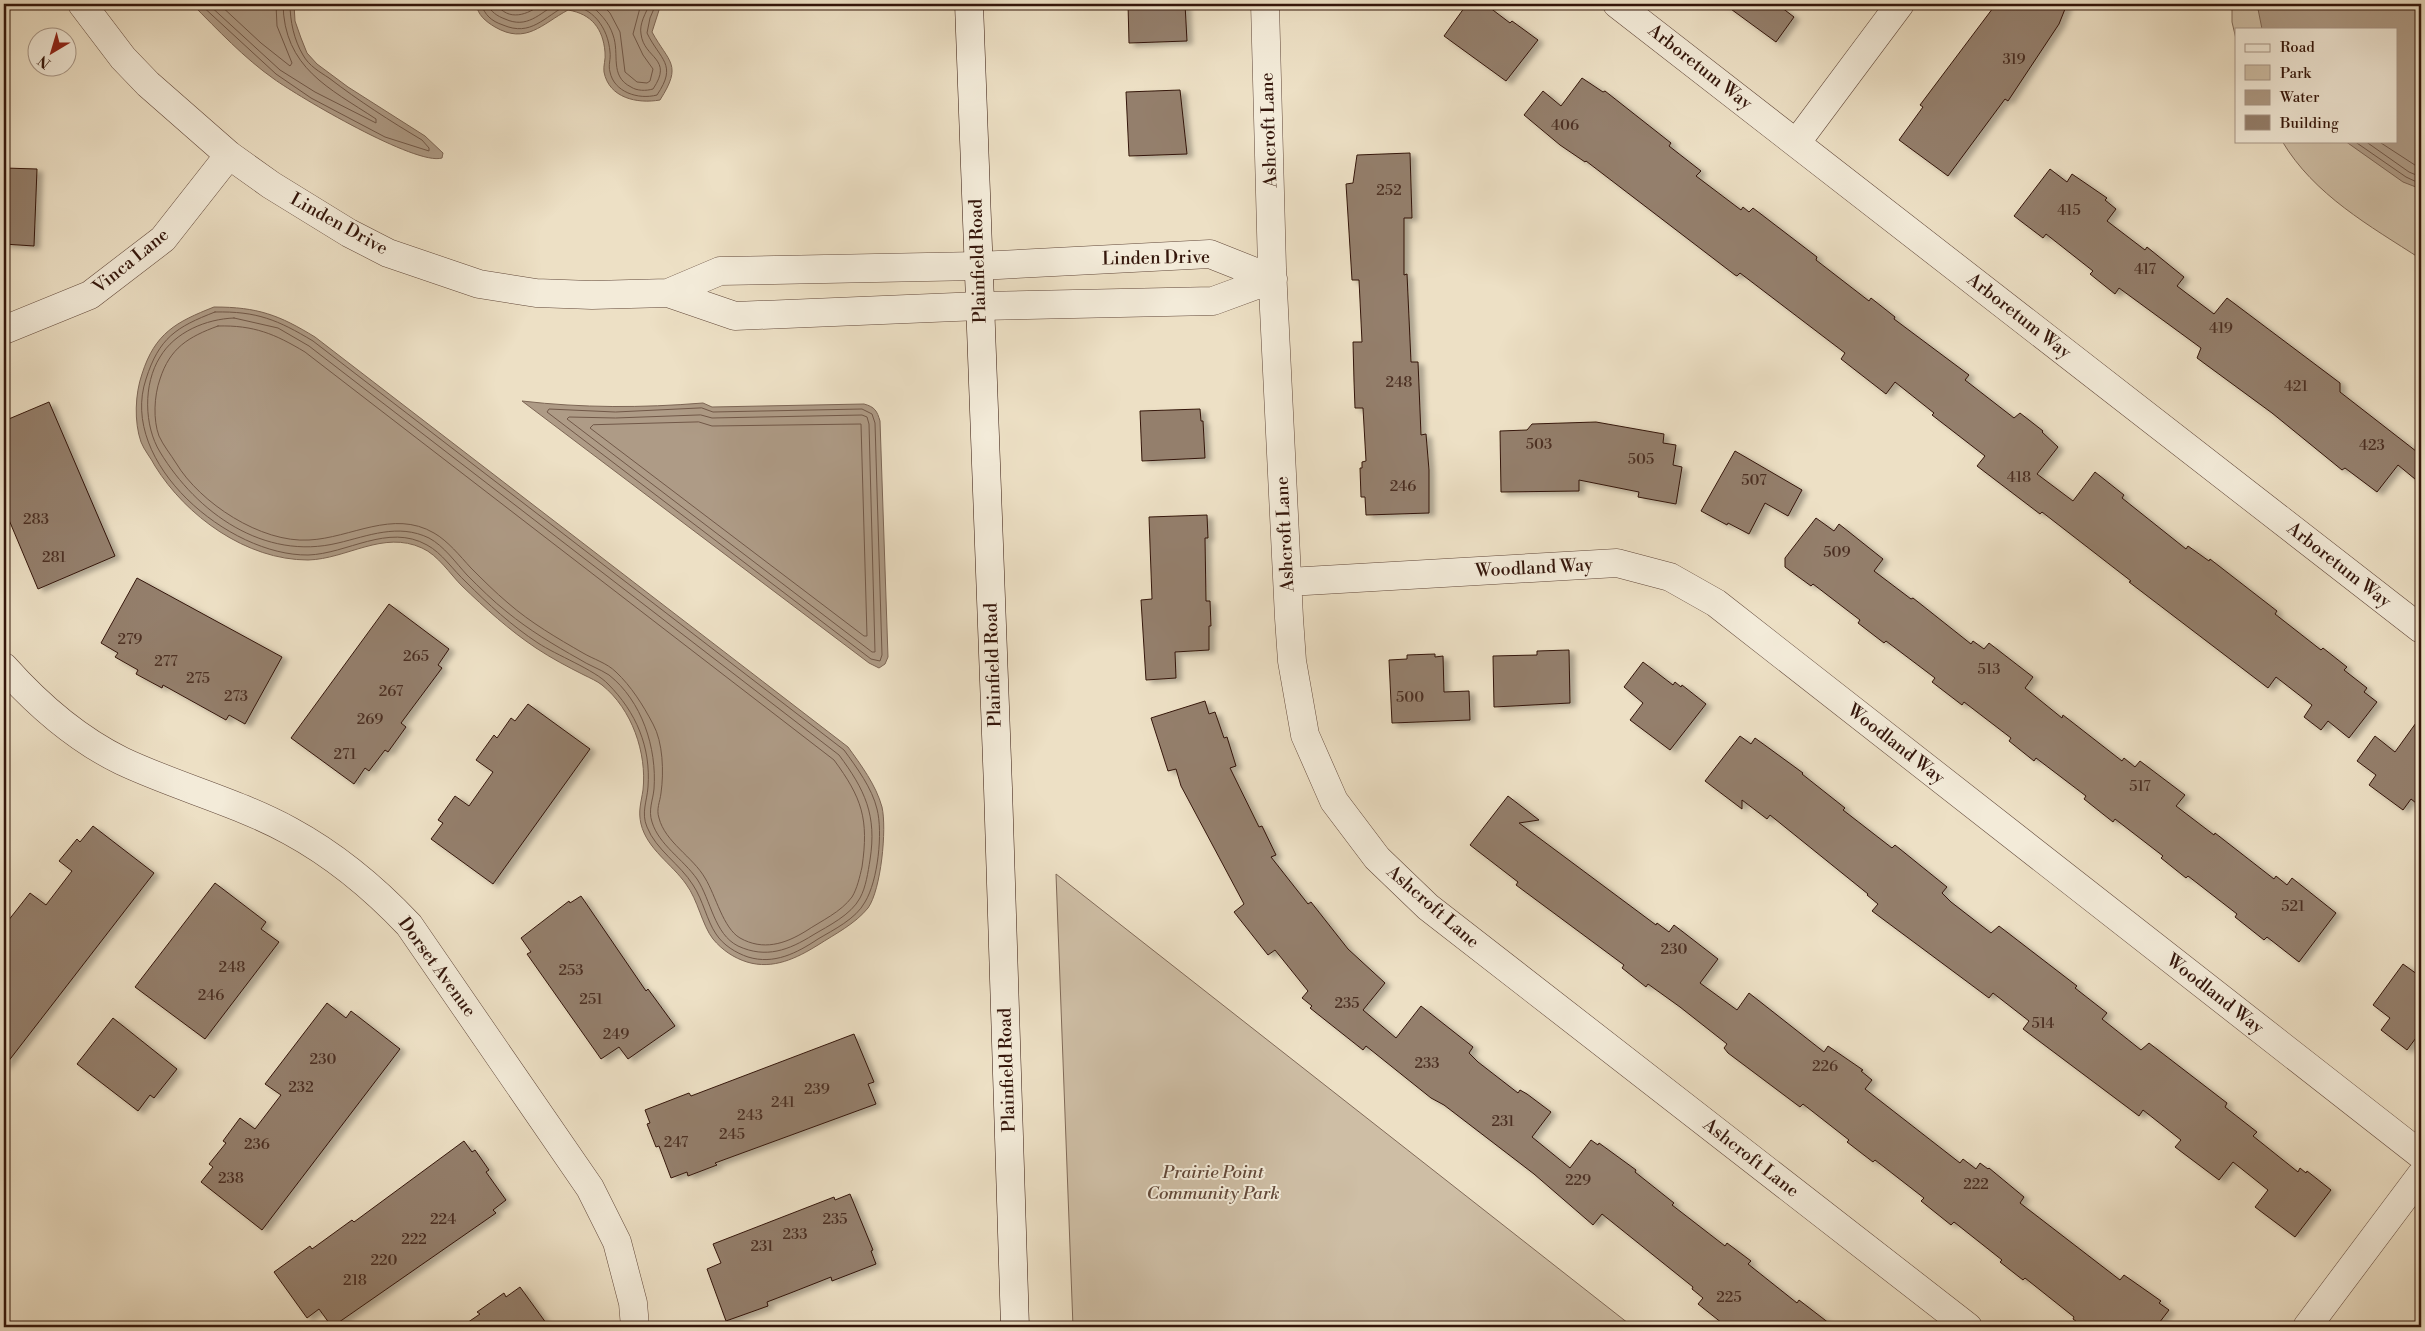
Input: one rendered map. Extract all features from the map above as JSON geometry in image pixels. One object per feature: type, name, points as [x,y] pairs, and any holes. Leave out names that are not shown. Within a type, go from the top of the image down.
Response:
[{"type":"street","name":"Linden Drive","points":[[82,4],[118,52],[148,84],[229,154],[271,185],[349,233],[388,252],[431,269],[479,284],[536,293],[592,295],[668,293],[735,316],[980,306],[1213,301],[1273,279]]},
{"type":"street","name":"Plainfield Road","points":[[969,4],[1014,1327]]},
{"type":"street","name":"Ashcroft Lane","points":[[1265,4],[1273,279],[1292,661],[1304,735],[1334,801],[1377,858],[1428,908],[1968,1327]]},
{"type":"street","name":"Arboretum Way","points":[[1617,4],[1797,142],[2421,629]]},
{"type":"street","points":[[1797,142],[1900,4]]},
{"type":"street","name":"Vinca Lane","points":[[4,330],[90,295],[163,239],[229,154]]},
{"type":"street","name":"Linden Drive","points":[[668,293],[720,271],[978,266],[1210,254],[1273,279]]},
{"type":"street","name":"Woodland Way","points":[[1288,582],[1617,563],[1670,576],[1716,603],[2421,1155]]},
{"type":"street","name":"Dorset Avenue","points":[[4,667],[22,687],[58,719],[96,746],[123,761],[240,808],[291,831],[351,870],[382,897],[409,925],[517,1079],[597,1200],[617,1242],[633,1303],[635,1327]]},
{"type":"street","points":[[2307,1327],[2421,1175]]},
{"type":"green space","points":[[2232,4],[2421,4],[2421,259],[2344,208],[2310,178],[2283,142],[2398,142],[2398,28],[2235,28],[2235,35],[2232,22]]},
{"type":"green space","name":"Prairie Point Community Park","points":[[1056,874],[1633,1327],[1073,1327]]},
{"type":"water","points":[[192,4],[294,4],[295,21],[301,38],[307,53],[317,64],[348,87],[425,136],[443,153],[442,158],[428,158],[408,152],[331,114],[287,88],[242,53]]},
{"type":"water","points":[[476,4],[661,4],[652,32],[671,64],[671,79],[660,100],[642,101],[625,97],[612,88],[607,81],[604,72],[605,55],[602,36],[595,24],[584,15],[568,10],[542,26],[525,33],[516,34],[506,32],[488,22],[480,15]]},
{"type":"water","points":[[2257,4],[2421,4],[2421,189],[2403,182],[2346,142],[2398,142],[2398,28],[2262,28]]},
{"type":"water","points":[[214,307],[229,307],[268,314],[290,323],[315,337],[848,747],[876,791],[882,807],[883,817],[882,859],[879,874],[873,899],[863,914],[818,945],[793,958],[775,964],[757,964],[733,956],[720,947],[713,939],[690,890],[654,849],[644,833],[640,815],[644,776],[640,747],[622,706],[602,685],[566,666],[516,634],[488,611],[439,560],[422,548],[408,543],[393,542],[322,558],[308,560],[285,558],[262,552],[220,532],[183,502],[155,466],[141,442],[136,417],[138,390],[147,360],[160,339],[178,324]]},
{"type":"water","points":[[522,401],[612,406],[703,403],[712,407],[864,404],[873,408],[877,412],[880,421],[888,657],[885,664],[879,668],[869,663]]},
{"type":"building","points":[[1128,4],[1185,4],[1187,41],[1129,43]]},
{"type":"building","points":[[1467,4],[1485,4],[1510,23],[1512,21],[1538,40],[1506,81],[1444,36]]},
{"type":"building","points":[[1724,4],[1777,4],[1794,17],[1776,42]]},
{"type":"building","points":[[1996,4],[2067,4],[2059,24],[2008,101],[2005,99],[1948,176],[1899,140],[1923,107],[1920,105]]},
{"type":"building","points":[[1582,78],[1603,92],[1605,91],[1671,143],[1669,146],[1701,171],[1696,176],[1741,210],[1743,207],[1749,212],[1753,208],[1817,257],[1816,260],[1869,301],[1871,298],[1895,317],[1894,319],[1969,375],[1965,380],[2014,418],[2020,413],[2043,431],[2058,447],[2037,474],[2073,501],[2095,472],[2124,495],[2122,498],[2186,549],[2188,546],[2209,561],[2210,559],[2277,611],[2275,614],[2321,650],[2323,648],[2347,667],[2344,670],[2367,688],[2364,692],[2377,702],[2349,738],[2328,721],[2321,730],[2304,717],[2312,705],[2276,677],[2268,688],[2129,582],[2131,581],[2042,512],[2040,514],[1977,466],[1985,456],[1932,415],[1934,413],[1895,382],[1886,394],[1841,359],[1845,353],[1740,273],[1737,276],[1735,275],[1586,161],[1560,145],[1524,115],[1543,91],[1561,106]]},
{"type":"building","points":[[1180,90],[1187,154],[1129,156],[1126,92]]},
{"type":"building","points":[[1410,153],[1412,218],[1404,218],[1404,275],[1407,274],[1411,362],[1418,362],[1421,435],[1426,434],[1429,470],[1429,513],[1366,515],[1365,497],[1361,497],[1360,468],[1362,468],[1362,462],[1366,461],[1363,408],[1355,408],[1354,381],[1353,342],[1362,342],[1359,280],[1352,280],[1346,184],[1353,183],[1357,155]]},
{"type":"building","points":[[4,168],[37,169],[34,246],[4,244]]},
{"type":"building","points":[[2050,169],[2067,182],[2072,174],[2107,198],[2105,200],[2116,209],[2107,221],[2145,250],[2147,247],[2184,277],[2177,286],[2214,314],[2227,298],[2340,383],[2340,392],[2421,455],[2421,484],[2398,465],[2377,492],[2345,468],[2342,470],[2272,413],[2197,358],[2201,348],[2119,288],[2115,294],[2090,274],[2093,271],[2046,234],[2043,238],[2014,216]]},
{"type":"building","points":[[49,402],[115,556],[38,589],[4,508],[4,421]]},
{"type":"building","points":[[1200,409],[1201,421],[1203,421],[1205,458],[1142,461],[1140,411]]},
{"type":"building","points":[[1596,422],[1664,434],[1663,443],[1676,445],[1673,465],[1682,467],[1676,504],[1638,497],[1639,492],[1579,480],[1579,491],[1501,492],[1500,431],[1527,430],[1532,424]]},
{"type":"building","points":[[1735,451],[1802,490],[1788,516],[1765,503],[1749,534],[1701,511]]},
{"type":"building","points":[[1207,515],[1208,538],[1205,538],[1206,601],[1210,601],[1211,626],[1209,626],[1209,650],[1175,652],[1176,678],[1146,680],[1141,600],[1152,599],[1149,517]]},
{"type":"building","points":[[1816,518],[1834,531],[1839,524],[1883,559],[1874,571],[1911,599],[1913,598],[1971,644],[1973,641],[1984,649],[1989,643],[2033,677],[2025,688],[2062,718],[2063,715],[2122,761],[2124,758],[2135,767],[2140,761],[2185,795],[2176,806],[2214,835],[2215,833],[2274,879],[2276,876],[2287,885],[2292,878],[2336,913],[2299,962],[2267,937],[2264,940],[2235,917],[2237,914],[2188,876],[2186,878],[2161,858],[2163,856],[2115,819],[2113,822],[2084,799],[2086,796],[2036,758],[2034,761],[2009,741],[2011,738],[1964,702],[1962,705],[1932,682],[1935,678],[1886,641],[1884,643],[1858,623],[1860,620],[1813,584],[1811,586],[1785,567],[1785,558]]},
{"type":"building","points":[[137,578],[282,657],[245,724],[229,715],[226,720],[163,685],[162,688],[136,674],[138,670],[115,657],[118,653],[101,643]]},
{"type":"building","points":[[389,604],[449,649],[438,665],[442,668],[401,723],[406,727],[388,752],[385,750],[369,771],[365,768],[354,784],[291,738]]},
{"type":"building","points":[[1569,650],[1570,703],[1494,707],[1493,656],[1537,655],[1537,651]]},
{"type":"building","points":[[1435,654],[1435,657],[1443,656],[1444,692],[1469,691],[1470,720],[1392,723],[1389,660],[1407,659],[1407,655]]},
{"type":"building","points":[[1643,662],[1673,685],[1675,682],[1681,687],[1682,685],[1706,704],[1670,750],[1630,720],[1643,703],[1624,687]]},
{"type":"building","points":[[1205,701],[1209,714],[1215,712],[1224,738],[1227,737],[1236,766],[1230,768],[1259,827],[1262,826],[1276,855],[1271,857],[1308,904],[1311,902],[1348,949],[1385,983],[1363,1010],[1396,1038],[1421,1006],[1473,1047],[1469,1053],[1478,1062],[1518,1093],[1520,1090],[1527,1094],[1551,1112],[1532,1137],[1570,1168],[1591,1140],[1598,1145],[1599,1143],[1636,1170],[1635,1172],[1674,1203],[1672,1205],[1725,1246],[1727,1243],[1751,1261],[1748,1264],[1797,1303],[1799,1300],[1834,1327],[1727,1327],[1698,1304],[1703,1298],[1692,1289],[1693,1287],[1602,1214],[1593,1225],[1534,1174],[1444,1105],[1431,1098],[1366,1046],[1363,1050],[1310,1008],[1312,1006],[1302,998],[1308,991],[1275,950],[1268,955],[1234,912],[1244,904],[1181,786],[1176,769],[1168,771],[1151,718]]},
{"type":"building","points":[[528,704],[590,749],[493,884],[431,839],[443,823],[438,820],[455,796],[469,806],[493,772],[476,760],[494,735],[497,738],[511,718],[515,721]]},
{"type":"building","points":[[2421,716],[2421,807],[2411,799],[2403,810],[2369,785],[2376,775],[2357,761],[2375,736],[2395,752]]},
{"type":"building","points":[[1740,736],[1751,744],[1755,738],[1803,773],[1845,808],[1843,810],[1892,848],[1895,845],[1947,887],[1942,893],[1951,902],[1991,933],[1999,926],[2077,986],[2075,988],[2107,1013],[2102,1019],[2141,1050],[2149,1043],[2227,1103],[2225,1107],[2257,1132],[2253,1136],[2298,1172],[2300,1168],[2306,1173],[2307,1171],[2331,1190],[2295,1237],[2255,1207],[2268,1190],[2233,1162],[2219,1180],[2175,1147],[2181,1140],[2143,1110],[2139,1116],[2023,1029],[2029,1021],[1993,993],[1989,998],[1872,911],[1878,904],[1868,894],[1770,815],[1767,819],[1742,800],[1742,809],[1705,781]]},
{"type":"building","points":[[1508,796],[1539,820],[1519,823],[1656,925],[1657,923],[1669,932],[1674,925],[1718,959],[1700,983],[1737,1010],[1749,993],[1824,1052],[1828,1046],[1863,1070],[1861,1071],[1872,1080],[1865,1089],[1960,1163],[1963,1159],[1976,1169],[1980,1163],[1989,1168],[2024,1197],[2020,1203],[2120,1280],[2124,1275],[2161,1301],[2159,1303],[2169,1310],[2156,1327],[2084,1327],[2025,1278],[2023,1280],[2000,1262],[2002,1260],[1954,1222],[1951,1225],[1921,1201],[1924,1198],[1875,1160],[1873,1162],[1847,1142],[1849,1140],[1803,1104],[1800,1107],[1728,1053],[1724,1048],[1727,1044],[1680,1007],[1648,984],[1646,987],[1622,968],[1624,965],[1516,885],[1518,882],[1470,845]]},
{"type":"building","points":[[93,826],[154,873],[4,1067],[4,926],[30,893],[46,905],[72,871],[59,861],[77,839],[80,842]]},
{"type":"building","points":[[215,883],[266,922],[261,929],[279,942],[205,1039],[135,987]]},
{"type":"building","points":[[581,896],[646,991],[648,989],[675,1026],[628,1059],[619,1047],[601,1059],[527,954],[531,952],[521,938],[569,901],[570,903]]},
{"type":"building","points":[[2403,964],[2421,977],[2421,1031],[2407,1050],[2381,1030],[2390,1018],[2373,1005]]},
{"type":"building","points":[[327,1003],[346,1018],[351,1011],[400,1049],[262,1230],[201,1182],[213,1167],[209,1164],[226,1143],[223,1141],[240,1118],[255,1129],[281,1095],[265,1084]]},
{"type":"building","points":[[113,1018],[177,1069],[154,1098],[150,1095],[138,1111],[77,1064]]},
{"type":"building","points":[[854,1034],[874,1082],[868,1084],[876,1104],[715,1163],[717,1165],[688,1176],[687,1172],[671,1178],[659,1146],[656,1147],[647,1124],[650,1123],[645,1110],[689,1093],[691,1096]]},
{"type":"building","points":[[464,1141],[472,1152],[475,1150],[489,1170],[486,1172],[506,1200],[493,1210],[496,1213],[332,1327],[319,1309],[307,1318],[274,1272],[310,1246],[312,1249],[352,1220],[354,1222]]},
{"type":"building","points":[[850,1194],[873,1250],[871,1251],[876,1264],[832,1281],[831,1277],[767,1302],[768,1306],[726,1321],[707,1269],[721,1263],[713,1244],[834,1197],[835,1200]]},
{"type":"building","points":[[520,1287],[549,1327],[461,1327],[480,1314],[477,1312],[504,1293],[506,1297]]}]
